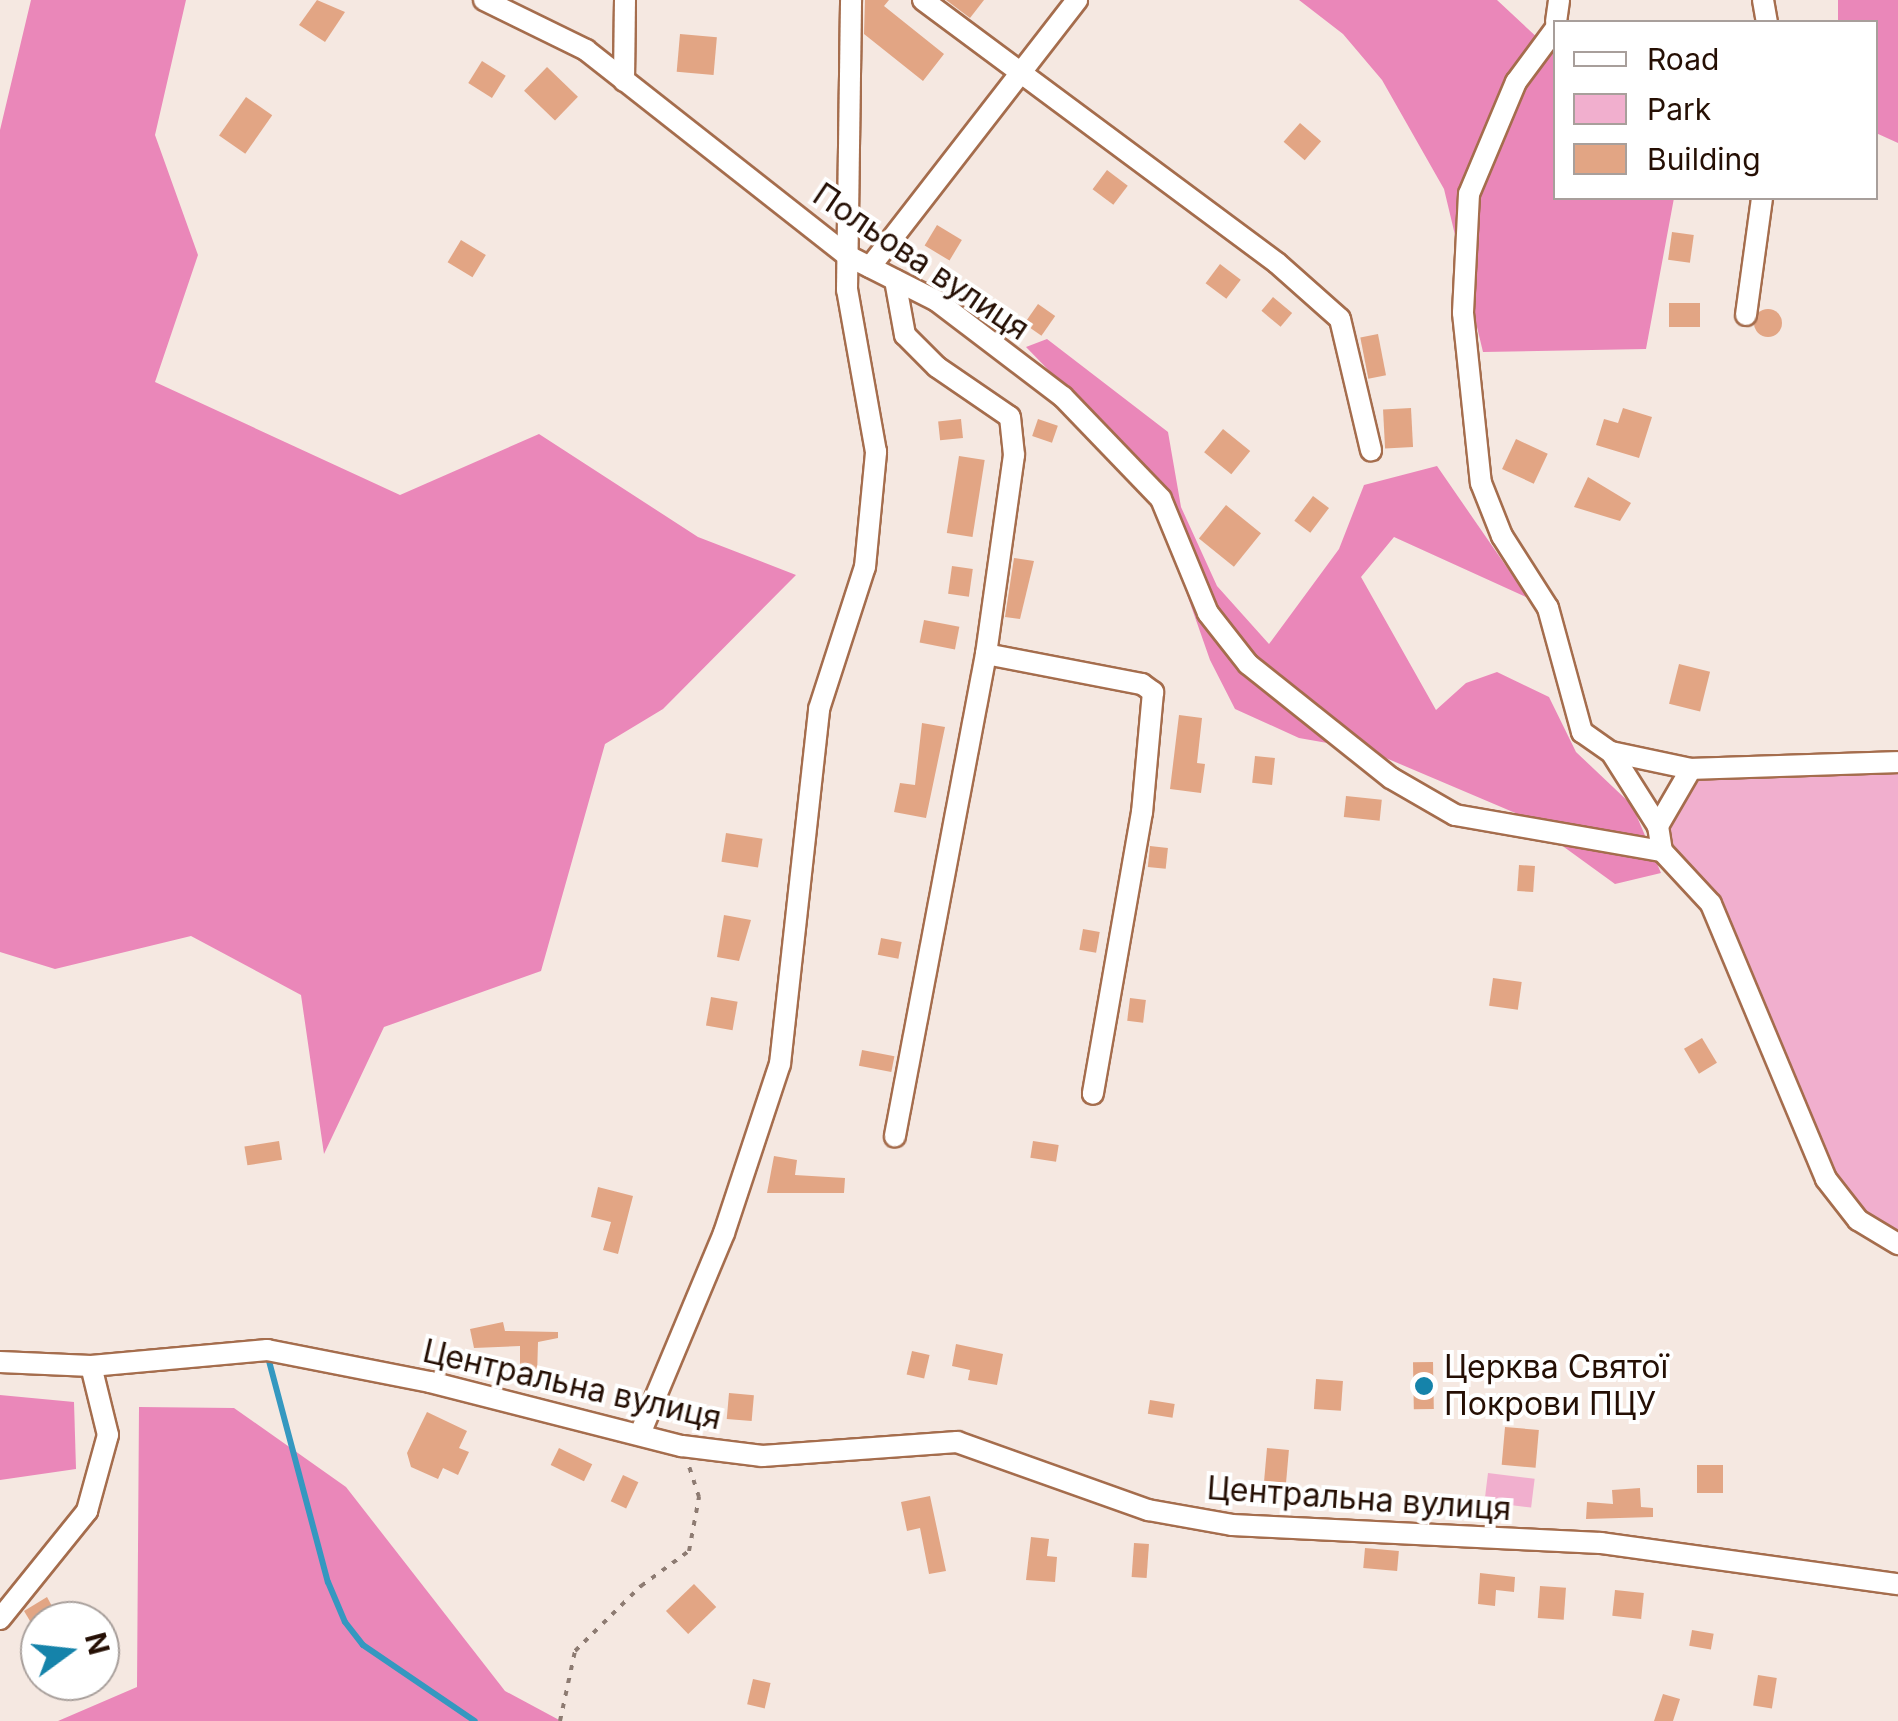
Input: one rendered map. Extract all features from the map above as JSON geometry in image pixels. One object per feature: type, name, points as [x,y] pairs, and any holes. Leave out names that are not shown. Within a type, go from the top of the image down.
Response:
[{"type":"street","name":"Польова вулиця","points":[[484,0],[586,50],[848,256],[938,302],[1063,397],[1162,499],[1208,613],[1288,702],[1391,778],[1455,814],[1662,851]]},
{"type":"street","points":[[624,81],[625,0]]},
{"type":"street","points":[[640,1434],[724,1233],[780,1064],[819,709],[865,566],[876,452],[847,290],[851,0]]},
{"type":"street","points":[[922,0],[1277,263],[1340,319],[1371,450]]},
{"type":"street","points":[[870,267],[1076,0]]},
{"type":"street","points":[[1553,29],[1516,82],[1469,194],[1463,312],[1489,508],[1548,608],[1582,732],[1611,752],[1691,769],[1898,762]]},
{"type":"street","points":[[1746,316],[1762,200]]},
{"type":"street","points":[[895,280],[905,335],[937,367],[1010,417],[1014,455],[986,654],[896,1136]]},
{"type":"street","points":[[986,654],[1142,684],[1153,692],[1142,812],[1092,1094]]},
{"type":"street","points":[[1611,752],[1658,826],[1662,851],[1712,904],[1826,1179],[1858,1220],[1898,1244]]},
{"type":"street","points":[[1658,826],[1691,769]]},
{"type":"street","name":"Центральна вулиця","points":[[0,1362],[91,1366],[202,1352],[314,1356],[682,1446],[762,1456],[957,1442],[1148,1510],[1232,1526],[1601,1543],[1898,1584]]},
{"type":"street","points":[[0,1619],[87,1511],[108,1435],[91,1366]]},
{"type":"path","points":[[560,1721],[575,1651],[641,1586],[689,1552],[699,1497],[682,1446]]},
{"type":"green space","points":[[1898,762],[1898,1244],[1826,1179],[1711,904],[1676,864],[1658,826],[1691,769]]},
{"type":"green space","points":[[1488,1473],[1535,1479],[1531,1508],[1484,1502]]},
{"type":"shaded area","points":[[31,0],[186,0],[155,135],[198,255],[155,382],[400,495],[539,434],[698,537],[796,575],[663,709],[605,744],[541,971],[384,1027],[324,1154],[301,995],[191,936],[55,969],[0,952],[0,130]]},
{"type":"shaded area","points":[[1299,0],[1497,0],[1553,52],[1553,200],[1674,200],[1646,349],[1483,352],[1444,189],[1382,80],[1343,34]]},
{"type":"shaded area","points":[[1838,0],[1898,0],[1898,143],[1878,134],[1878,20],[1838,20]]},
{"type":"shaded area","points":[[1047,339],[1168,432],[1181,507],[1217,586],[1269,644],[1339,549],[1364,485],[1437,466],[1528,598],[1394,537],[1361,577],[1436,710],[1466,683],[1497,672],[1549,697],[1576,752],[1632,805],[1661,873],[1615,884],[1520,815],[1367,750],[1299,738],[1235,709],[1210,660],[1142,466],[1026,347]]},
{"type":"shaded area","points":[[0,1395],[74,1402],[76,1469],[0,1480]]},
{"type":"shaded area","points":[[139,1407],[234,1408],[346,1487],[505,1691],[561,1721],[58,1721],[104,1701],[120,1701],[120,1694],[137,1687]]},
{"type":"building","points":[[317,0],[345,12],[325,42],[299,25]]},
{"type":"building","points":[[865,0],[889,0],[884,6],[944,54],[923,81],[864,34]]},
{"type":"building","points":[[946,0],[984,0],[970,18]]},
{"type":"building","points":[[680,34],[717,37],[714,75],[677,72]]},
{"type":"building","points":[[482,61],[506,76],[492,98],[468,83]]},
{"type":"building","points":[[547,67],[578,97],[555,121],[524,91]]},
{"type":"building","points":[[246,97],[272,115],[245,154],[219,136]]},
{"type":"building","points":[[1300,123],[1321,141],[1305,160],[1284,142]]},
{"type":"building","points":[[1107,170],[1128,186],[1113,205],[1093,189]]},
{"type":"building","points":[[937,225],[962,240],[949,261],[925,246]]},
{"type":"building","points":[[1672,232],[1694,235],[1690,263],[1668,260]]},
{"type":"building","points":[[461,240],[486,255],[472,277],[448,262]]},
{"type":"building","points":[[1220,264],[1241,280],[1226,299],[1206,283]]},
{"type":"building","points":[[1273,297],[1292,313],[1281,327],[1261,311]]},
{"type":"building","points":[[1669,303],[1700,303],[1700,327],[1669,327]]},
{"type":"building","points":[[1038,304],[1055,316],[1041,336],[1024,324]]},
{"type":"building","points":[[1768,309],[1778,313],[1782,323],[1778,333],[1768,337],[1758,333],[1754,323],[1758,313]]},
{"type":"building","points":[[1378,334],[1386,375],[1368,379],[1360,337]]},
{"type":"building","points":[[1411,408],[1413,447],[1385,448],[1383,409]]},
{"type":"building","points":[[1623,408],[1652,417],[1639,458],[1596,445],[1604,419],[1618,423]]},
{"type":"building","points":[[961,419],[963,438],[940,440],[938,421]]},
{"type":"building","points":[[1038,419],[1058,426],[1052,443],[1032,436]]},
{"type":"building","points":[[1223,429],[1250,451],[1231,474],[1204,452]]},
{"type":"building","points":[[1516,439],[1548,454],[1534,484],[1502,469]]},
{"type":"building","points":[[959,456],[985,460],[972,537],[947,533]]},
{"type":"building","points":[[1588,477],[1631,503],[1620,521],[1574,507]]},
{"type":"building","points":[[1313,496],[1329,508],[1310,533],[1294,521]]},
{"type":"building","points":[[1226,505],[1261,533],[1234,567],[1199,538]]},
{"type":"building","points":[[1014,558],[1034,561],[1020,619],[1005,617]]},
{"type":"building","points":[[952,566],[973,569],[969,597],[948,594]]},
{"type":"building","points":[[924,620],[959,627],[955,649],[920,643]]},
{"type":"building","points":[[1679,664],[1710,672],[1700,712],[1669,704]]},
{"type":"building","points":[[1179,715],[1202,718],[1197,763],[1205,764],[1201,793],[1170,789]]},
{"type":"building","points":[[922,723],[945,727],[926,818],[894,812],[900,783],[915,785]]},
{"type":"building","points":[[1255,756],[1275,758],[1272,785],[1252,783]]},
{"type":"building","points":[[1346,796],[1382,800],[1380,821],[1344,817]]},
{"type":"building","points":[[726,833],[763,839],[758,867],[721,862]]},
{"type":"building","points":[[1150,846],[1168,848],[1166,869],[1148,867]]},
{"type":"building","points":[[1519,865],[1535,866],[1533,892],[1517,891]]},
{"type":"building","points":[[724,915],[751,920],[739,961],[717,957]]},
{"type":"building","points":[[1083,929],[1100,932],[1096,953],[1079,950]]},
{"type":"building","points":[[881,938],[902,942],[898,959],[878,955]]},
{"type":"building","points":[[1493,978],[1522,982],[1518,1010],[1489,1006]]},
{"type":"building","points":[[711,997],[738,1002],[733,1030],[706,1026]]},
{"type":"building","points":[[1130,998],[1146,1000],[1143,1023],[1127,1021]]},
{"type":"building","points":[[1702,1038],[1717,1063],[1699,1074],[1684,1049]]},
{"type":"building","points":[[862,1050],[894,1056],[891,1072],[859,1066]]},
{"type":"building","points":[[279,1141],[282,1160],[247,1165],[244,1146]]},
{"type":"building","points":[[1033,1141],[1059,1145],[1056,1162],[1030,1158]]},
{"type":"building","points":[[774,1156],[797,1160],[795,1175],[845,1178],[844,1193],[767,1193]]},
{"type":"building","points":[[598,1187],[633,1196],[618,1254],[603,1250],[611,1222],[591,1217]]},
{"type":"building","points":[[503,1322],[505,1331],[558,1332],[558,1338],[538,1342],[537,1377],[520,1376],[520,1346],[474,1348],[470,1329]]},
{"type":"building","points":[[956,1344],[1003,1354],[997,1385],[968,1380],[970,1370],[952,1366]]},
{"type":"building","points":[[912,1351],[930,1355],[924,1378],[907,1374]]},
{"type":"building","name":"Церква Святої Покрови ПЦУ","points":[[1413,1362],[1433,1362],[1434,1409],[1414,1409]]},
{"type":"building","points":[[1316,1379],[1343,1381],[1341,1411],[1314,1409]]},
{"type":"building","points":[[729,1393],[754,1395],[752,1421],[727,1419]]},
{"type":"building","points":[[1150,1400],[1175,1404],[1173,1418],[1148,1414]]},
{"type":"building","points":[[427,1412],[467,1431],[459,1448],[469,1452],[458,1475],[443,1468],[438,1479],[411,1467],[407,1453]]},
{"type":"building","points":[[1505,1427],[1539,1430],[1536,1468],[1502,1465]]},
{"type":"building","points":[[559,1448],[592,1464],[584,1481],[551,1465]]},
{"type":"building","points":[[1267,1448],[1289,1450],[1286,1483],[1264,1481]]},
{"type":"building","points":[[1697,1465],[1723,1465],[1723,1493],[1697,1493]]},
{"type":"building","points":[[623,1475],[638,1482],[626,1508],[611,1501]]},
{"type":"building","points":[[1640,1488],[1641,1507],[1653,1508],[1653,1517],[1586,1519],[1587,1502],[1613,1504],[1612,1490]]},
{"type":"building","points":[[930,1496],[946,1571],[929,1574],[920,1528],[907,1531],[901,1502]]},
{"type":"building","points":[[1031,1537],[1049,1539],[1047,1556],[1057,1557],[1055,1582],[1026,1580]]},
{"type":"building","points":[[1134,1543],[1149,1544],[1147,1578],[1132,1577]]},
{"type":"building","points":[[1365,1548],[1399,1551],[1397,1571],[1363,1568]]},
{"type":"building","points":[[1480,1573],[1515,1577],[1514,1592],[1496,1590],[1495,1606],[1478,1604]]},
{"type":"building","points":[[694,1584],[716,1607],[688,1634],[666,1611]]},
{"type":"building","points":[[1540,1586],[1566,1588],[1564,1620],[1538,1618]]},
{"type":"building","points":[[1615,1590],[1644,1593],[1641,1619],[1612,1616]]},
{"type":"building","points":[[1692,1630],[1714,1634],[1711,1650],[1689,1646]]},
{"type":"building","points":[[1758,1675],[1777,1678],[1772,1709],[1753,1706]]},
{"type":"building","points":[[753,1679],[771,1683],[765,1708],[747,1704]]},
{"type":"building","points":[[1663,1694],[1680,1699],[1673,1721],[1654,1721]]},
{"type":"waterway","points":[[269,1361],[328,1582],[345,1622],[363,1645],[475,1721]]},
{"type":"place","name":"Церква Святої Покрови ПЦУ","points":[[1424,1386]]}]
